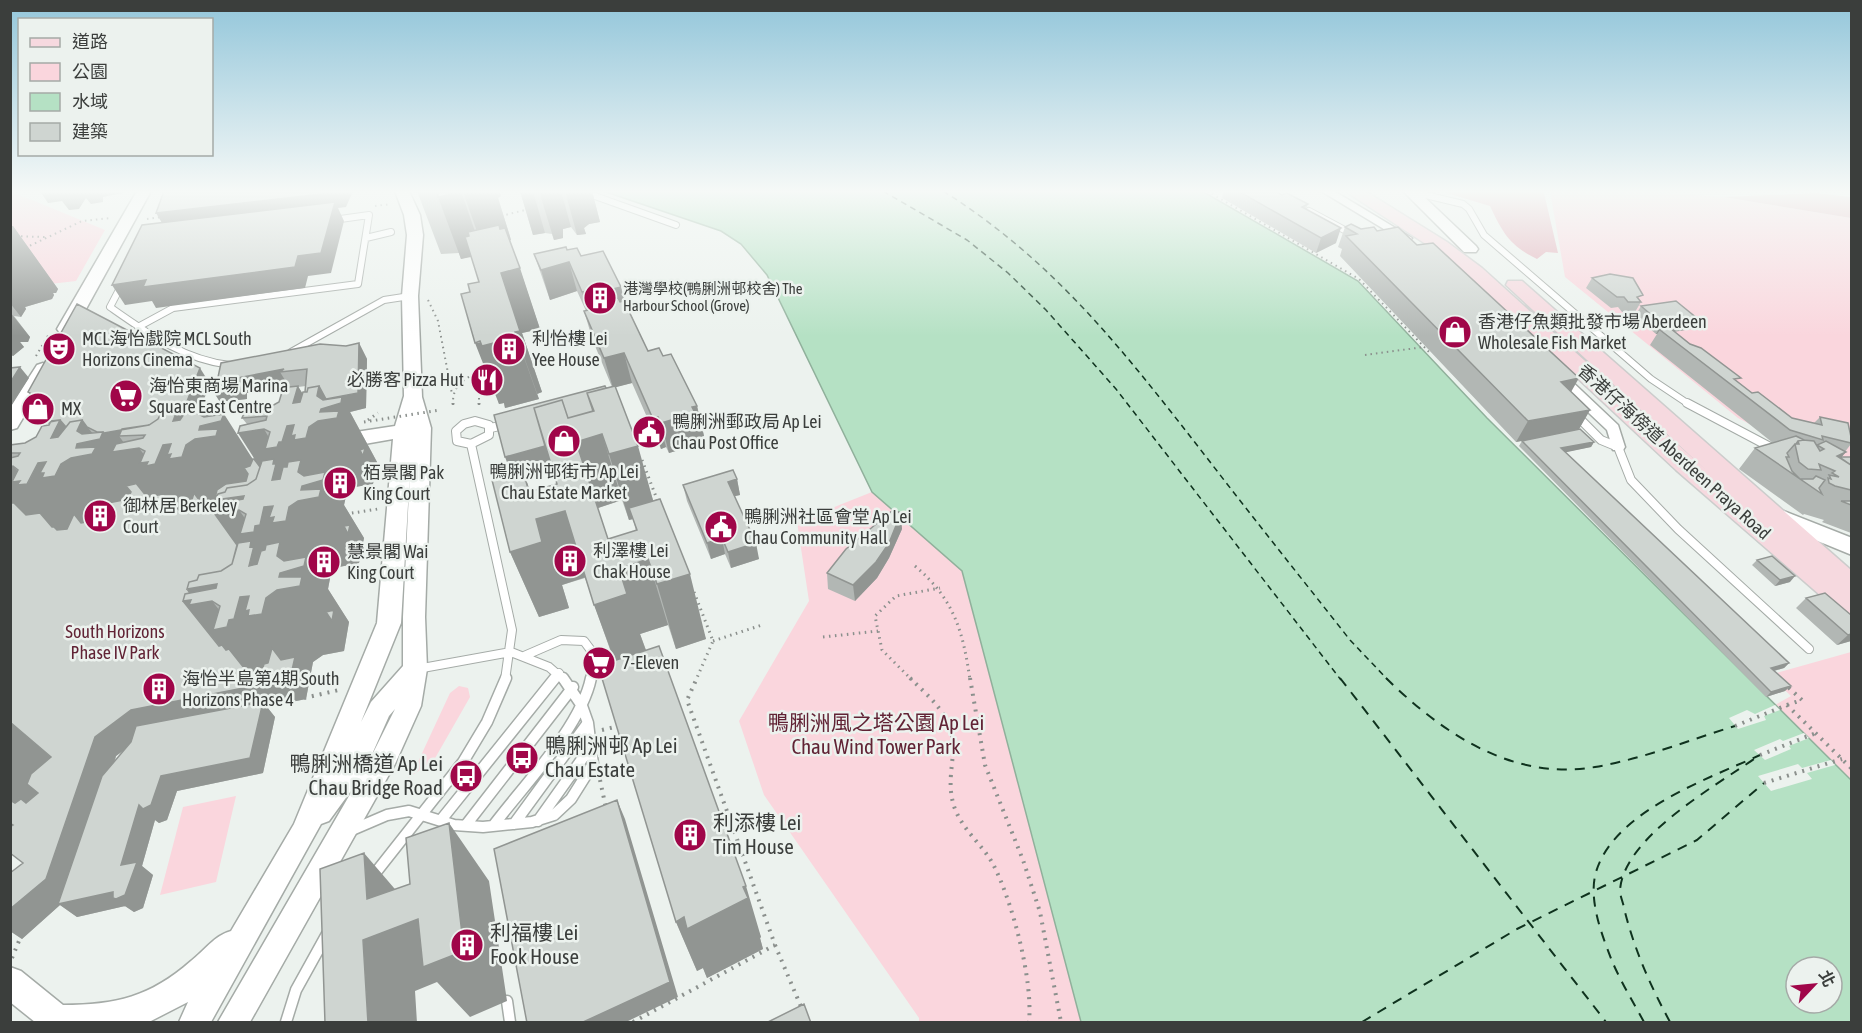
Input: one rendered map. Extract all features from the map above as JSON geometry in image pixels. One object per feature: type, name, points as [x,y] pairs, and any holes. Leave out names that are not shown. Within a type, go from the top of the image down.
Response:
[{"type":"main road","points":[[10,434],[14,420],[117,239]]},
{"type":"main road","points":[[305,831],[389,623],[412,429],[418,296],[415,239]]},
{"type":"main road","name":"香港仔海傍道 Aberdeen Praya Road","points":[[1430,239],[1475,272],[1684,464],[1851,608]]},
{"type":"main road","name":"香港仔海傍道 Aberdeen Praya Road","points":[[1454,239],[1470,249],[1509,280],[1851,585]]},
{"type":"main road","points":[[1459,239],[1470,249]]},
{"type":"main road","points":[[320,445],[412,429]]},
{"type":"main road","points":[[233,1023],[386,756],[409,706],[415,669],[414,617],[420,533],[412,429]]},
{"type":"main road","points":[[1770,514],[1851,547]]},
{"type":"main road","points":[[194,1023],[305,831],[355,764],[380,710],[415,669]]},
{"type":"main road","points":[[13,965],[58,1022],[96,1020],[149,1010],[181,991],[252,922]]},
{"type":"street","points":[[1403,239],[1423,251]]},
{"type":"street","points":[[1551,369],[1613,428],[1618,447]]},
{"type":"lane","points":[[138,327],[173,308],[358,284],[366,239]]},
{"type":"lane","points":[[1489,239],[1651,379],[1682,401],[1777,451]]},
{"type":"lane","points":[[124,279],[110,307],[138,327],[204,363],[241,364]]},
{"type":"lane","points":[[283,355],[384,300],[418,296]]},
{"type":"lane","points":[[1570,408],[1602,440],[1618,447],[1631,480],[1678,529],[1809,649]]},
{"type":"lane","points":[[1581,420],[1601,417]]},
{"type":"lane","points":[[491,428],[486,423],[476,421],[464,424],[454,435],[460,443],[471,444],[486,438],[491,428],[520,420]]},
{"type":"lane","points":[[366,885],[423,815],[462,762],[487,722],[499,700],[511,652],[513,637],[509,610],[471,444]]},
{"type":"lane","points":[[493,826],[581,707],[592,678],[594,663],[588,643],[577,638],[544,645],[524,656]]},
{"type":"lane","points":[[342,834],[380,819],[409,811],[466,825],[493,826],[538,821],[592,745],[573,687],[559,673],[524,656],[511,652],[415,669]]},
{"type":"lane","points":[[441,820],[559,673]]},
{"type":"lane","points":[[466,825],[573,687]]},
{"type":"lane","points":[[514,824],[588,729]]},
{"type":"lane","points":[[286,1023],[296,990],[330,928]]},
{"type":"lane","points":[[507,1001],[510,1023]]},
{"type":"path","points":[[20,250],[42,239]]},
{"type":"path","points":[[1290,239],[1359,279],[1429,352]]},
{"type":"path","points":[[418,296],[438,321],[453,407]]},
{"type":"path","points":[[1365,356],[1424,347]]},
{"type":"path","points":[[452,394],[460,382],[479,372],[479,412],[476,421]]},
{"type":"path","points":[[378,414],[364,422],[440,410]]},
{"type":"path","points":[[641,458],[662,512]]},
{"type":"path","points":[[482,492],[560,470]]},
{"type":"path","points":[[340,515],[386,508]]},
{"type":"path","points":[[915,566],[940,588],[956,616],[962,636],[981,749],[1000,809],[1029,875],[1051,952],[1061,1023]]},
{"type":"path","points":[[692,587],[713,641],[687,700],[775,945],[804,1013]]},
{"type":"path","points":[[940,588],[896,596],[875,616],[878,631],[882,650],[941,709],[952,734],[949,789],[956,811],[969,834],[994,865],[1017,932],[1031,1001],[1029,1023]]},
{"type":"path","points":[[713,641],[762,625]]},
{"type":"path","points":[[823,637],[878,631]]},
{"type":"path","points":[[1735,726],[1802,700],[1785,684]]},
{"type":"path","points":[[300,698],[346,689],[341,699]]},
{"type":"path","points":[[677,704],[687,700]]},
{"type":"path","points":[[1787,705],[1851,769]]},
{"type":"path","points":[[588,729],[630,723]]},
{"type":"path","points":[[1760,755],[1815,733]]},
{"type":"path","points":[[1764,783],[1842,759]]},
{"type":"path","points":[[599,779],[607,814]]},
{"type":"path","points":[[13,965],[25,925]]},
{"type":"path","points":[[633,1023],[775,945]]},
{"type":"green space","points":[[11,239],[100,239],[76,281],[41,285],[11,279]]},
{"type":"green space","points":[[1558,239],[1851,239],[1851,477],[1738,418],[1565,277]]},
{"type":"green space","name":"鴨脷洲風之塔公園 Ap Lei Chau Wind Tower Park","points":[[872,492],[962,571],[1081,1022],[919,1022],[919,1018],[764,795],[739,721],[809,601],[797,522]]},
{"type":"green space","points":[[1851,652],[1851,780],[1775,705],[1791,696],[1769,675]]},
{"type":"green space","points":[[459,686],[468,688],[470,697],[434,760],[407,779],[417,764],[450,693]]},
{"type":"green space","points":[[236,796],[216,882],[160,895],[183,807]]},
{"type":"shaded area","points":[[1510,239],[1555,239],[1558,253],[1546,252],[1537,259]]},
{"type":"water","points":[[734,239],[1286,239],[1358,281],[1487,418],[1851,780],[1851,1022],[1081,1022],[962,571],[872,492],[767,275],[741,244]]},
{"type":"pier","points":[[1775,705],[1780,710],[1764,716],[1766,720],[1738,729],[1729,718],[1747,710],[1755,714]]},
{"type":"pier","points":[[1804,733],[1809,738],[1765,760],[1754,750],[1780,739],[1783,741]]},
{"type":"pier","points":[[1831,760],[1835,765],[1807,773],[1812,779],[1771,791],[1758,776],[1798,764],[1802,768]]},
{"type":"building","points":[[135,239],[325,239],[321,253],[298,256],[295,267],[143,287],[146,280],[112,285]]},
{"type":"building","points":[[466,239],[509,239],[520,268],[501,273],[520,331],[515,332],[517,337],[482,346],[480,341],[475,343],[461,294],[470,292],[468,284],[479,282]]},
{"type":"building","points":[[1349,239],[1411,239],[1417,245],[1433,243],[1579,378],[1561,382],[1590,410],[1528,421]]},
{"type":"building","points":[[566,247],[567,250],[577,248],[581,256],[603,251],[621,287],[597,293],[595,289],[582,292],[569,262],[541,270],[534,254]]},
{"type":"building","points":[[1610,274],[1633,278],[1643,295],[1637,297],[1641,302],[1628,302],[1624,297],[1617,297],[1592,278]]},
{"type":"building","points":[[618,298],[620,302],[624,301],[648,351],[659,348],[663,356],[671,354],[697,406],[692,407],[695,413],[661,423],[658,417],[653,419],[624,353],[604,358],[584,311],[589,310],[587,305]]},
{"type":"building","points":[[1676,301],[1698,319],[1662,324],[1641,306]]},
{"type":"building","name":"海怡東商場 Marina Square East Centre","points":[[77,304],[200,368],[184,409],[180,403],[171,404],[170,408],[163,409],[158,419],[149,425],[104,433],[87,427],[82,420],[70,422],[66,427],[60,420],[50,422],[42,417],[49,404],[28,392]]},
{"type":"building","points":[[1670,328],[1741,378],[1734,379],[1752,393],[1758,392],[1792,418],[1822,425],[1820,417],[1848,423],[1851,443],[1822,436],[1823,440],[1790,430],[1660,330]]},
{"type":"building","points":[[359,343],[358,393],[326,399],[319,386],[308,388],[305,392],[307,369],[280,372],[284,369],[238,378],[237,383],[210,386],[217,382],[221,363],[320,344],[346,346]]},
{"type":"building","points":[[20,367],[10,383],[10,368]]},
{"type":"building","points":[[298,386],[293,403],[300,402],[303,392],[307,392],[308,388],[319,386],[317,396],[323,400],[342,397],[341,403],[321,409],[320,412],[339,411],[337,418],[318,421],[309,427],[306,438],[294,440],[295,435],[291,436],[294,425],[287,426],[282,442],[279,442],[277,447],[265,449],[270,432],[264,429],[238,433],[240,426],[266,420],[267,416],[242,418],[245,411],[270,407],[279,402],[282,392],[288,391],[289,387]]},
{"type":"building","points":[[605,386],[606,388],[587,393],[593,411],[568,418],[562,400],[534,408],[545,446],[505,457],[494,415]]},
{"type":"building","points":[[615,386],[638,446],[609,454],[602,434],[576,442],[608,539],[637,530],[629,508],[660,499],[690,574],[657,584],[648,559],[619,569],[627,594],[594,605],[565,511],[536,519],[542,542],[510,552],[492,480],[523,471],[529,492],[557,484],[534,408],[562,400],[568,418],[594,411],[587,393]]},
{"type":"building","points":[[180,403],[173,421],[180,420],[190,405],[202,403],[198,414],[204,417],[224,414],[221,421],[200,426],[199,430],[218,429],[216,436],[195,439],[186,445],[182,457],[169,459],[171,454],[167,455],[171,444],[163,445],[155,464],[146,466],[148,462],[140,463],[145,451],[139,448],[112,452],[116,444],[143,438],[145,435],[119,436],[122,429],[149,425],[158,419],[163,409],[170,408],[171,404]]},
{"type":"building","points":[[60,420],[51,438],[58,437],[70,422],[82,420],[77,431],[82,434],[103,432],[100,439],[77,444],[76,448],[96,447],[92,454],[71,458],[61,464],[55,476],[42,478],[44,473],[40,473],[46,462],[38,463],[27,484],[17,485],[20,481],[12,482],[18,470],[13,466],[10,467],[10,458],[20,453],[10,453],[10,445],[25,443],[36,437],[42,426],[49,425],[51,421]]},
{"type":"building","points":[[1580,429],[1594,442],[1561,448],[1789,663],[1771,668],[1791,686],[1771,692],[1522,441]]},
{"type":"building","points":[[1796,436],[1804,440],[1798,441],[1787,453],[1789,457],[1786,457],[1792,471],[1800,479],[1755,448]]},
{"type":"building","points":[[1803,440],[1814,441],[1820,451],[1824,449],[1817,445],[1826,441],[1846,452],[1837,456],[1851,465],[1851,490],[1829,483],[1828,478],[1831,479],[1829,475],[1839,477],[1832,473],[1835,471],[1819,464],[1821,470],[1808,469],[1799,462],[1795,444]]},
{"type":"building","points":[[1851,457],[1851,465],[1841,458]]},
{"type":"building","name":"South Horizons Phase IV Park","points":[[253,459],[260,467],[256,479],[247,485],[227,488],[225,492],[218,494],[215,500],[218,503],[214,504],[212,510],[237,545],[232,564],[221,571],[199,575],[197,580],[189,582],[187,589],[190,593],[185,594],[183,601],[219,646],[222,645],[226,650],[229,649],[248,673],[262,670],[264,664],[268,663],[272,648],[281,660],[295,657],[290,679],[131,710],[95,737],[46,879],[10,909],[10,873],[23,863],[10,853],[10,827],[13,825],[10,823],[10,800],[15,803],[21,799],[26,803],[38,793],[27,784],[31,774],[51,757],[10,722],[10,503],[14,503],[26,515],[40,513],[57,530],[67,529],[74,514],[81,523],[93,521],[98,509],[108,503],[128,499],[131,492],[126,486],[135,484],[135,482],[147,497],[164,494],[174,508],[180,511],[189,509],[194,493],[202,504],[214,502],[217,490],[226,484],[246,481],[248,474],[244,468],[250,466]]},
{"type":"building","points":[[274,459],[273,464],[276,464],[272,480],[280,479],[283,467],[287,467],[288,462],[301,460],[298,472],[304,476],[325,472],[323,480],[302,486],[301,490],[321,489],[319,497],[298,501],[289,507],[286,521],[272,523],[274,517],[269,518],[273,506],[264,507],[260,525],[255,526],[254,532],[240,534],[246,514],[239,510],[218,514],[220,509],[212,510],[214,504],[243,499],[244,496],[215,500],[218,494],[225,492],[227,488],[247,485],[256,479],[262,461]]},
{"type":"building","name":"鴨脷洲社區會堂 Ap Lei Chau Community Hall","points":[[733,470],[737,479],[728,482],[756,543],[728,552],[722,538],[707,543],[683,485]]},
{"type":"building","points":[[1816,476],[1825,480],[1819,488],[1822,494],[1800,479],[1813,479]]},
{"type":"building","points":[[893,510],[901,513],[889,543],[876,562],[853,585],[827,573],[846,549]]},
{"type":"building","points":[[350,525],[348,534],[344,526]]},
{"type":"building","points":[[251,541],[250,547],[254,546],[249,566],[257,564],[261,551],[265,550],[266,545],[280,542],[277,556],[284,561],[306,557],[304,566],[280,573],[279,577],[302,577],[300,586],[277,590],[266,598],[262,614],[248,616],[249,610],[245,611],[249,596],[240,597],[234,619],[229,620],[227,627],[213,630],[220,606],[212,601],[189,605],[191,600],[183,601],[185,594],[216,588],[217,584],[187,589],[189,582],[197,580],[199,575],[221,571],[232,564],[238,543]]},
{"type":"building","points":[[1772,556],[1795,576],[1780,580],[1757,560]]},
{"type":"building","points":[[1825,593],[1851,615],[1851,634],[1848,635],[1806,598]]},
{"type":"building","points":[[334,610],[332,621],[326,612]]},
{"type":"building","name":"利添樓 Lei Tim House","points":[[659,646],[746,886],[743,887],[748,898],[687,929],[684,917],[676,922],[601,675],[606,672],[607,663]]},
{"type":"building","points":[[263,702],[250,758],[161,776],[151,805],[143,809],[139,805],[121,865],[137,862],[125,895],[116,899],[113,898],[113,892],[58,904],[102,776],[131,742],[136,726]]},
{"type":"building","points":[[617,800],[670,982],[581,1023],[527,1023],[494,849]]},
{"type":"building","points":[[449,823],[464,951],[423,967],[418,919],[363,940],[368,1023],[325,1023],[320,869],[364,853],[367,899],[410,884],[406,838]]},
{"type":"building","points":[[804,1004],[811,1023],[766,1023]]},
{"type":"ferry route","points":[[966,239],[1008,273],[1046,310],[1116,389],[1341,680]]},
{"type":"ferry route","points":[[1009,239],[1055,279],[1118,347],[1350,640],[1387,679]]},
{"type":"ferry route","points":[[1340,678],[1529,923]]},
{"type":"ferry route","points":[[1387,679],[1431,718],[1481,749],[1508,760],[1536,767],[1565,769],[1613,764],[1735,726]]},
{"type":"ferry route","points":[[1594,891],[1596,872],[1606,850],[1622,831],[1642,815],[1690,786],[1760,755]]},
{"type":"ferry route","points":[[1623,876],[1637,851],[1674,815],[1754,759]]},
{"type":"ferry route","points":[[1623,876],[1697,840],[1764,783]]},
{"type":"ferry route","points":[[1594,891],[1623,876]]},
{"type":"ferry route","points":[[1623,876],[1620,890],[1628,923],[1643,966],[1670,1022]]},
{"type":"ferry route","points":[[1529,923],[1594,891]]},
{"type":"ferry route","points":[[1594,891],[1600,929],[1608,951],[1644,1022]]},
{"type":"ferry route","points":[[1362,1022],[1529,923]]},
{"type":"ferry route","points":[[1529,923],[1606,1022]]},
{"type":"place","name":"港灣學校(鴨脷洲邨校舍) The Harbour School (Grove)","points":[[600,298]]},
{"type":"place","name":"香港仔魚類批發市場 Aberdeen Wholesale Fish Market","points":[[1455,332]]},
{"type":"place","name":"MCL海怡戲院 MCL South Horizons Cinema","points":[[59,349]]},
{"type":"place","name":"利怡樓 Lei Yee House","points":[[509,349]]},
{"type":"place","name":"必勝客 Pizza Hut","points":[[487,380]]},
{"type":"place","name":"海怡東商場 Marina Square East Centre","points":[[126,396]]},
{"type":"place","name":"MX","points":[[38,409]]},
{"type":"place","name":"鴨脷洲郵政局 Ap Lei Chau Post Office","points":[[649,432]]},
{"type":"place","name":"鴨脷洲邨街市 Ap Lei Chau Estate Market","points":[[564,441]]},
{"type":"place","name":"栢景閣 Pak King Court","points":[[340,483]]},
{"type":"place","name":"御林居 Berkeley Court","points":[[100,516]]},
{"type":"place","name":"鴨脷洲社區會堂 Ap Lei Chau Community Hall","points":[[721,527]]},
{"type":"place","name":"利澤樓 Lei Chak House","points":[[570,561]]},
{"type":"place","name":"慧景閣 Wai King Court","points":[[324,562]]},
{"type":"place","name":"7-Eleven","points":[[599,663]]},
{"type":"place","name":"海怡半島第4期 South Horizons Phase 4","points":[[159,689]]},
{"type":"place","name":"鴨脷洲邨 Ap Lei Chau Estate","points":[[522,758]]},
{"type":"place","name":"鴨脷洲橋道 Ap Lei Chau Bridge Road","points":[[466,776]]},
{"type":"place","name":"利添樓 Lei Tim House","points":[[690,835]]},
{"type":"place","name":"利福樓 Lei Fook House","points":[[467,945]]}]
